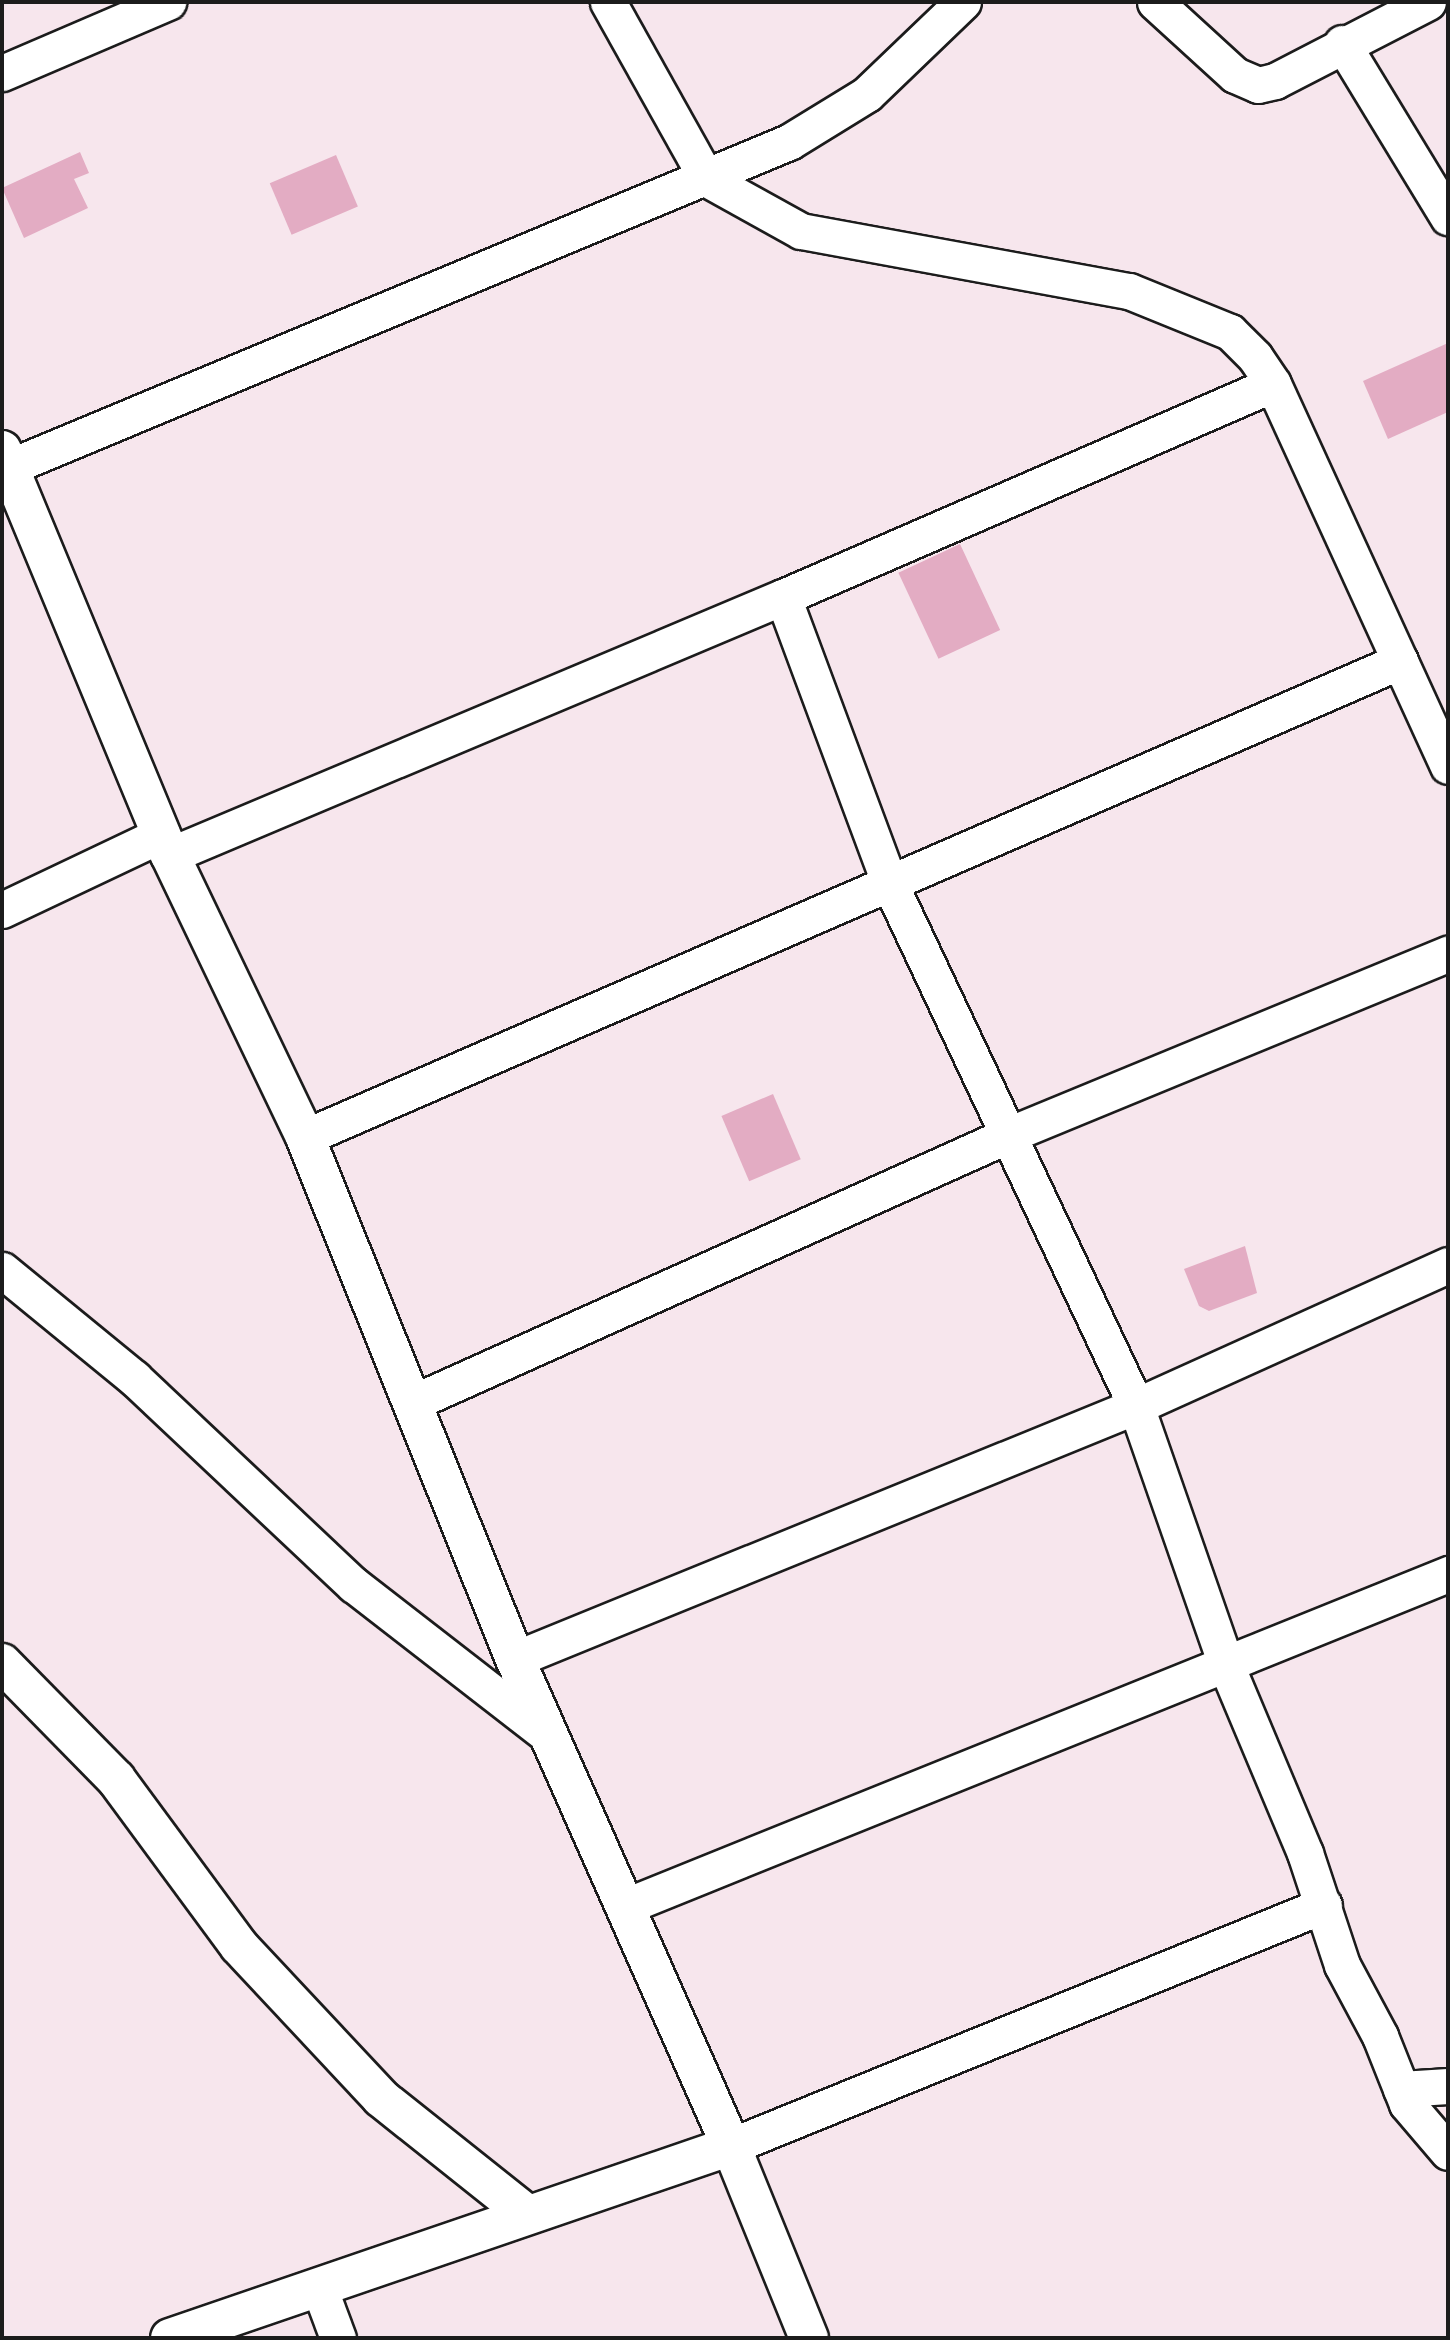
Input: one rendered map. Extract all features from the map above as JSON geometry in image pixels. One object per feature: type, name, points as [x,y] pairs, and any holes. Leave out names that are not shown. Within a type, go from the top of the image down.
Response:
[{"type":"street","points":[[2,73],[168,2]]},
{"type":"street","points":[[608,2],[707,180],[801,231],[921,250],[1129,291],[1230,332],[1273,384],[1448,766]]},
{"type":"street","points":[[808,2338],[731,2146],[515,1659],[414,1402],[305,1137],[166,845],[4,462],[707,180],[789,142],[867,94],[962,2]]},
{"type":"street","points":[[1155,2],[1235,75],[1258,85],[1275,81],[1342,43],[1428,2]]},
{"type":"street","points":[[1342,43],[1448,216]]},
{"type":"street","points":[[2,910],[783,597],[1273,384]]},
{"type":"street","points":[[783,597],[889,882],[1136,1406],[1226,1665],[1324,1905],[1342,1965],[1380,2036],[1407,2104],[1448,2152]]},
{"type":"street","points":[[305,1137],[1400,661]]},
{"type":"street","points":[[414,1402],[1008,1135],[1448,954]]},
{"type":"street","points":[[515,1659],[1136,1406],[1448,1265]]},
{"type":"street","points":[[2,1270],[134,1378],[354,1585],[550,1737]]},
{"type":"street","points":[[626,1906],[1448,1574]]},
{"type":"street","points":[[2,1663],[116,1779],[239,1946],[381,2098],[527,2214]]},
{"type":"street","points":[[170,2338],[731,2146],[1324,1905]]},
{"type":"street","points":[[1401,2090],[1448,2086]]},
{"type":"street","points":[[319,2287],[338,2338]]},
{"type":"building","points":[[80,152],[89,173],[74,179],[88,208],[24,238],[2,188]]},
{"type":"building","points":[[336,155],[358,207],[292,235],[270,183]]},
{"type":"building","points":[[1448,343],[1448,412],[1388,439],[1363,381]]},
{"type":"building","points":[[960,544],[1000,630],[939,659],[898,573]]},
{"type":"building","points":[[773,1094],[801,1159],[749,1181],[721,1116]]},
{"type":"building","points":[[1245,1246],[1257,1293],[1209,1311],[1199,1306],[1184,1269]]}]
